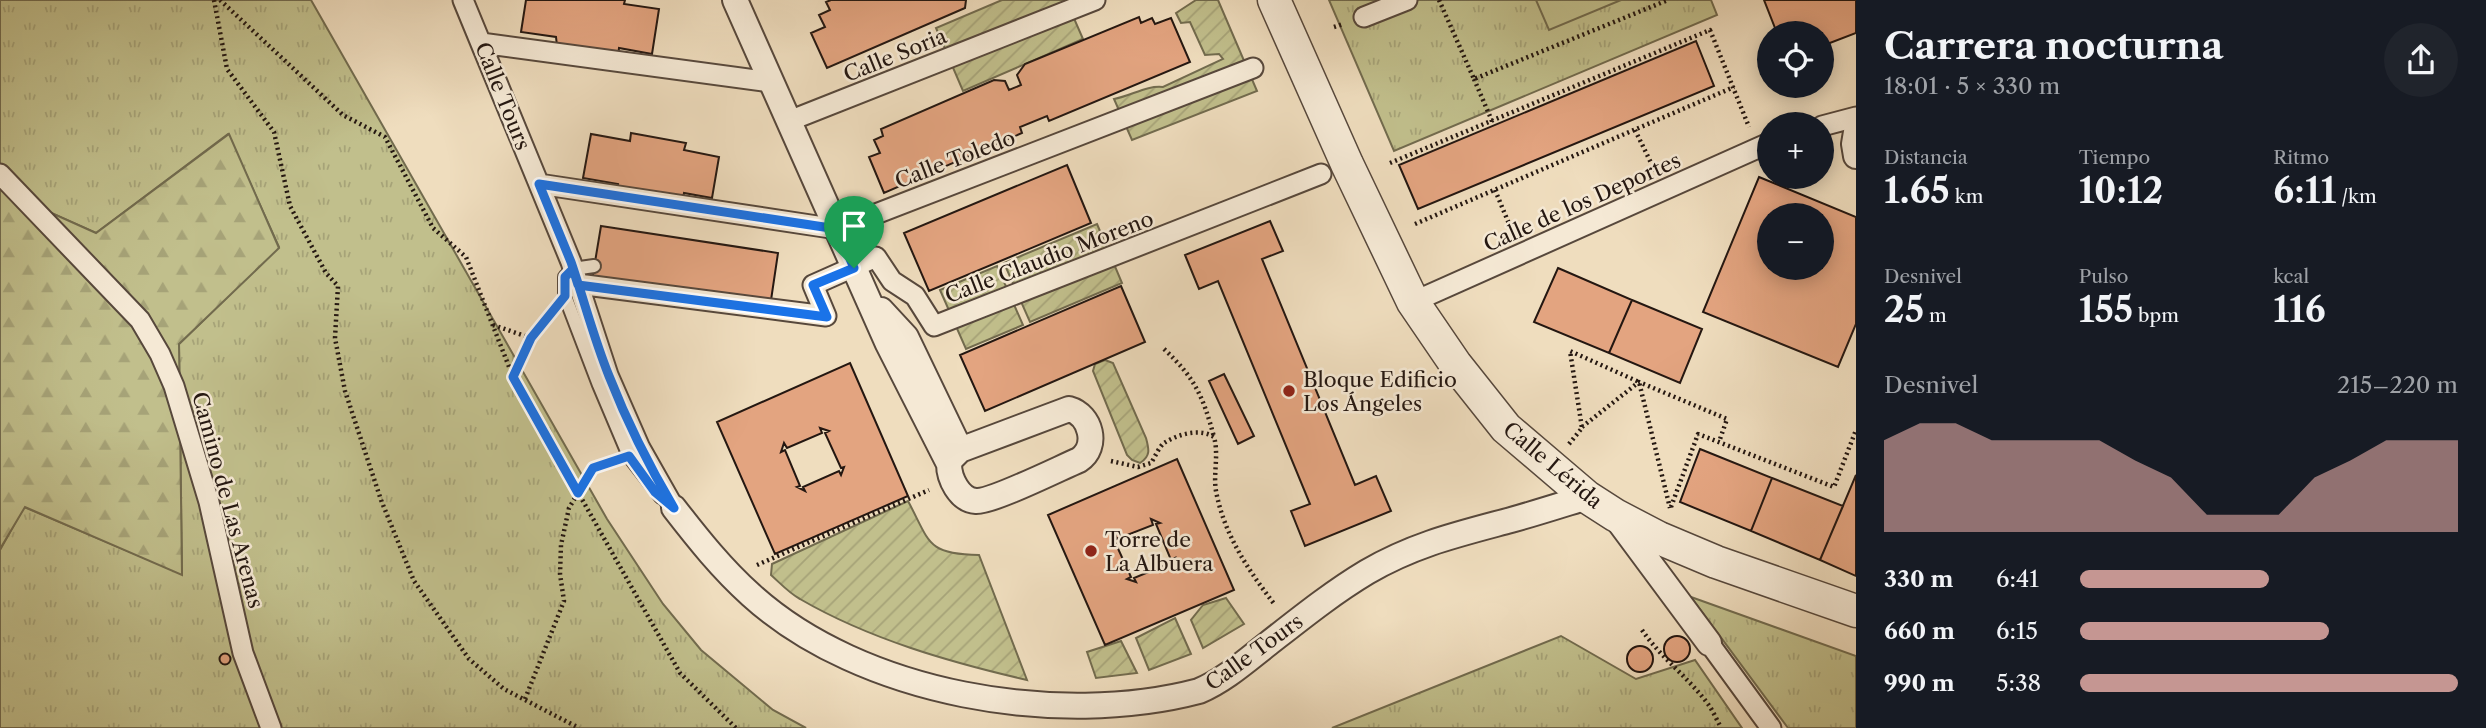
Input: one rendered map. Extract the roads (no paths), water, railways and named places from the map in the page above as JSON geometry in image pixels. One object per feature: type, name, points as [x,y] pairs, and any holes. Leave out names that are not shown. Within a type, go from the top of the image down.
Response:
[{"type":"street","name":"Calle Tours","points":[[463,0],[539,184],[572,283],[608,375],[640,448],[674,508],[704,546],[752,596],[804,635],[849,660],[911,688],[945,700],[1037,717],[1080,718],[1167,703],[1200,691],[1217,681],[1323,600],[1396,557],[1448,536],[1587,497]]},
{"type":"street","points":[[735,0],[888,344],[954,465],[961,494],[971,501],[979,502],[1086,455],[1091,441],[1086,423],[1076,411],[1069,409],[954,465]]},
{"type":"street","name":"Calle Soria","points":[[789,121],[1095,0]]},
{"type":"street","name":"Calle Lérida","points":[[1274,0],[1342,154],[1413,302],[1456,365],[1506,428],[1587,497],[1615,515],[1659,538],[1716,562],[1856,611]]},
{"type":"street","points":[[1364,17],[1408,0]]},
{"type":"street","points":[[481,43],[771,82]]},
{"type":"street","name":"Calle Toledo","points":[[539,184],[837,229],[1252,68]]},
{"type":"street","points":[[1834,123],[1856,117]]},
{"type":"street","points":[[1856,132],[1856,156]]},
{"type":"street","name":"Calle de los Deportes","points":[[1413,302],[1757,149]]},
{"type":"street","name":"Camino de Las Arenas","points":[[0,174],[140,320],[160,354],[174,386],[209,502],[243,653],[271,728]]},
{"type":"street","name":"Calle Claudio Moreno","points":[[572,283],[827,317],[813,285],[876,257],[892,281],[915,296],[934,326],[1321,174]]},
{"type":"street","points":[[1615,515],[1771,728]]},
{"type":"lane","points":[[572,283],[594,266]]},
{"type":"lane","name":"Calle Tours","points":[[572,283],[629,456],[655,492],[674,508]]},
{"type":"place","name":"Bloque Edificio Los Ángeles","points":[[1289,391]]},
{"type":"place","name":"Torre de La Albuera","points":[[1091,551]]}]
